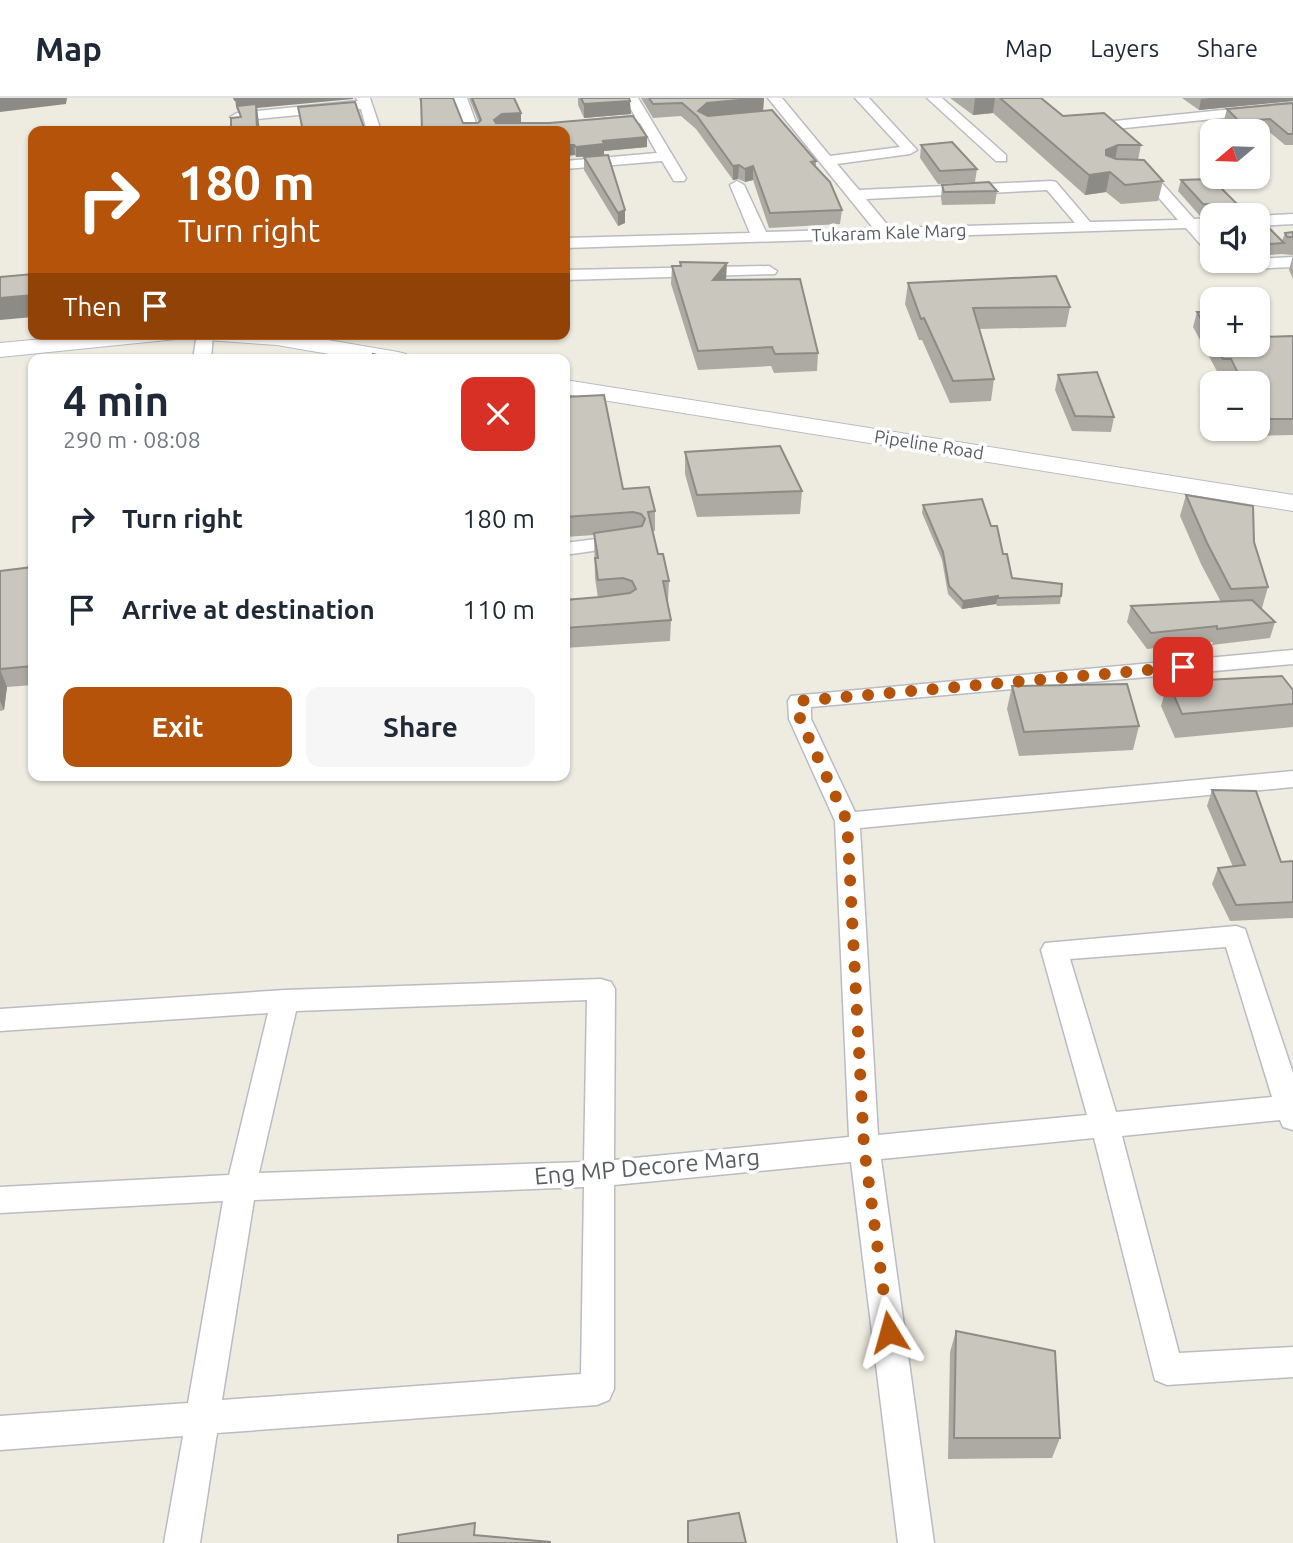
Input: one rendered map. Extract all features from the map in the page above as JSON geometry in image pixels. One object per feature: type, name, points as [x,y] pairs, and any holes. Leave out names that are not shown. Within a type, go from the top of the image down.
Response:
[{"type":"street","points":[[460,98],[470,126]]},
{"type":"street","points":[[631,98],[680,178]]},
{"type":"street","points":[[775,98],[782,116],[826,161],[885,232]]},
{"type":"street","points":[[826,161],[910,150],[862,98]]},
{"type":"street","points":[[934,98],[1001,158]]},
{"type":"street","points":[[237,117],[364,101],[372,126]]},
{"type":"street","points":[[1066,129],[1293,107]]},
{"type":"street","points":[[1278,108],[1293,121]]},
{"type":"street","points":[[593,123],[644,119]]},
{"type":"street","points":[[570,166],[666,156]]},
{"type":"street","points":[[1121,171],[1137,170],[1146,174],[1200,235]]},
{"type":"street","points":[[737,185],[760,237]]},
{"type":"street","points":[[854,195],[1051,185],[1087,229]]},
{"type":"street","points":[[1270,221],[1292,220]]},
{"type":"street","name":"Tukaram Kale Marg","points":[[570,243],[1200,224]]},
{"type":"street","points":[[1270,263],[1293,262]]},
{"type":"street","points":[[570,275],[769,271]]},
{"type":"street","points":[[0,350],[104,340]]},
{"type":"street","points":[[320,340],[377,354]]},
{"type":"street","name":"Pipeline Road","points":[[570,388],[1293,503]]},
{"type":"street","points":[[570,548],[633,540]]},
{"type":"street","points":[[916,1543],[864,1147],[847,821],[800,719],[799,701],[1293,657]]},
{"type":"street","points":[[847,821],[1293,779]]},
{"type":"street","points":[[1292,1111],[1236,936],[1054,950],[1105,1125],[1167,1369],[1293,1362]]},
{"type":"street","points":[[0,1020],[285,1001],[601,989],[597,1390],[0,1433]]},
{"type":"street","points":[[183,1543],[201,1419],[241,1187],[285,1001]]},
{"type":"street","name":"Eng MP Decore Marg","points":[[0,1200],[241,1187],[599,1174],[1105,1125],[1292,1111]]},
{"type":"building","points":[[421,98],[453,98],[463,123],[478,123],[481,120],[472,98],[514,98],[521,113],[502,114],[494,120],[496,123],[549,123],[633,116],[647,137],[603,141],[604,144],[570,145],[570,126],[422,126]]},
{"type":"building","points":[[581,98],[629,98],[630,101],[584,104]]},
{"type":"building","points":[[649,98],[761,98],[707,103],[698,111],[708,116],[772,110],[816,161],[811,162],[830,182],[842,210],[770,213],[753,166],[745,169],[739,165],[733,166],[697,116],[682,103],[653,104]]},
{"type":"building","points":[[1000,98],[1041,98],[1063,116],[1104,113],[1141,145],[1118,145],[1106,150],[1106,155],[1116,159],[1144,160],[1163,181],[1125,185],[1110,172],[1089,175]]},
{"type":"building","points":[[355,102],[363,126],[302,126],[298,107]]},
{"type":"building","points":[[1293,103],[1293,134],[1288,134],[1270,119],[1237,119],[1227,109]]},
{"type":"building","points":[[256,104],[257,126],[231,126],[231,118],[241,117],[237,106]]},
{"type":"building","points":[[952,142],[977,169],[940,171],[921,145]]},
{"type":"building","points":[[608,155],[625,210],[618,213],[584,157]]},
{"type":"building","points":[[1200,179],[1200,189],[1222,189],[1236,203],[1202,203],[1181,180]]},
{"type":"building","points":[[989,182],[997,191],[944,192],[942,185]]},
{"type":"building","points":[[1270,229],[1284,243],[1270,244]]},
{"type":"building","points":[[1293,232],[1293,237],[1287,237],[1285,233]]},
{"type":"building","points":[[680,262],[727,263],[713,280],[800,279],[818,353],[775,354],[772,347],[698,351],[672,266],[681,266]]},
{"type":"building","points":[[28,274],[28,295],[0,298],[0,277]]},
{"type":"building","points":[[1056,276],[1070,307],[973,308],[994,379],[953,381],[924,318],[921,319],[908,283]]},
{"type":"building","points":[[1293,336],[1293,419],[1270,419],[1270,371],[1237,371],[1231,359],[1222,357],[1270,357],[1270,337]]},
{"type":"building","points":[[1097,372],[1114,417],[1075,416],[1058,375]]},
{"type":"building","points":[[604,395],[623,489],[649,487],[655,511],[648,512],[658,554],[663,554],[669,581],[663,581],[671,620],[570,628],[570,600],[630,593],[636,589],[632,581],[623,578],[598,580],[594,533],[642,526],[645,519],[641,514],[633,512],[570,517],[570,397]]},
{"type":"building","points":[[780,446],[802,491],[697,495],[685,452]]},
{"type":"building","points":[[1186,495],[1253,506],[1254,542],[1268,587],[1231,589]]},
{"type":"building","points":[[982,499],[991,526],[997,526],[1012,578],[1062,584],[1061,596],[998,596],[963,601],[949,586],[943,552],[923,505]]},
{"type":"building","points":[[28,568],[28,666],[0,669],[0,571]]},
{"type":"building","points":[[1252,600],[1275,622],[1151,633],[1131,606]]},
{"type":"building","points":[[1282,676],[1293,690],[1293,704],[1182,714],[1168,682]]},
{"type":"building","points":[[1127,684],[1139,726],[1024,732],[1012,686]]},
{"type":"building","points":[[1212,790],[1256,791],[1281,862],[1293,861],[1293,902],[1236,905],[1218,868],[1245,865]]},
{"type":"building","points":[[956,1331],[1055,1351],[1060,1438],[954,1438]]},
{"type":"building","points":[[739,1513],[746,1543],[688,1543],[688,1521]]},
{"type":"building","points":[[475,1523],[474,1535],[550,1543],[398,1543],[398,1535]]},
{"type":"route","points":[[889,1332],[864,1147],[847,821],[800,719],[799,701],[1183,667]]}]
